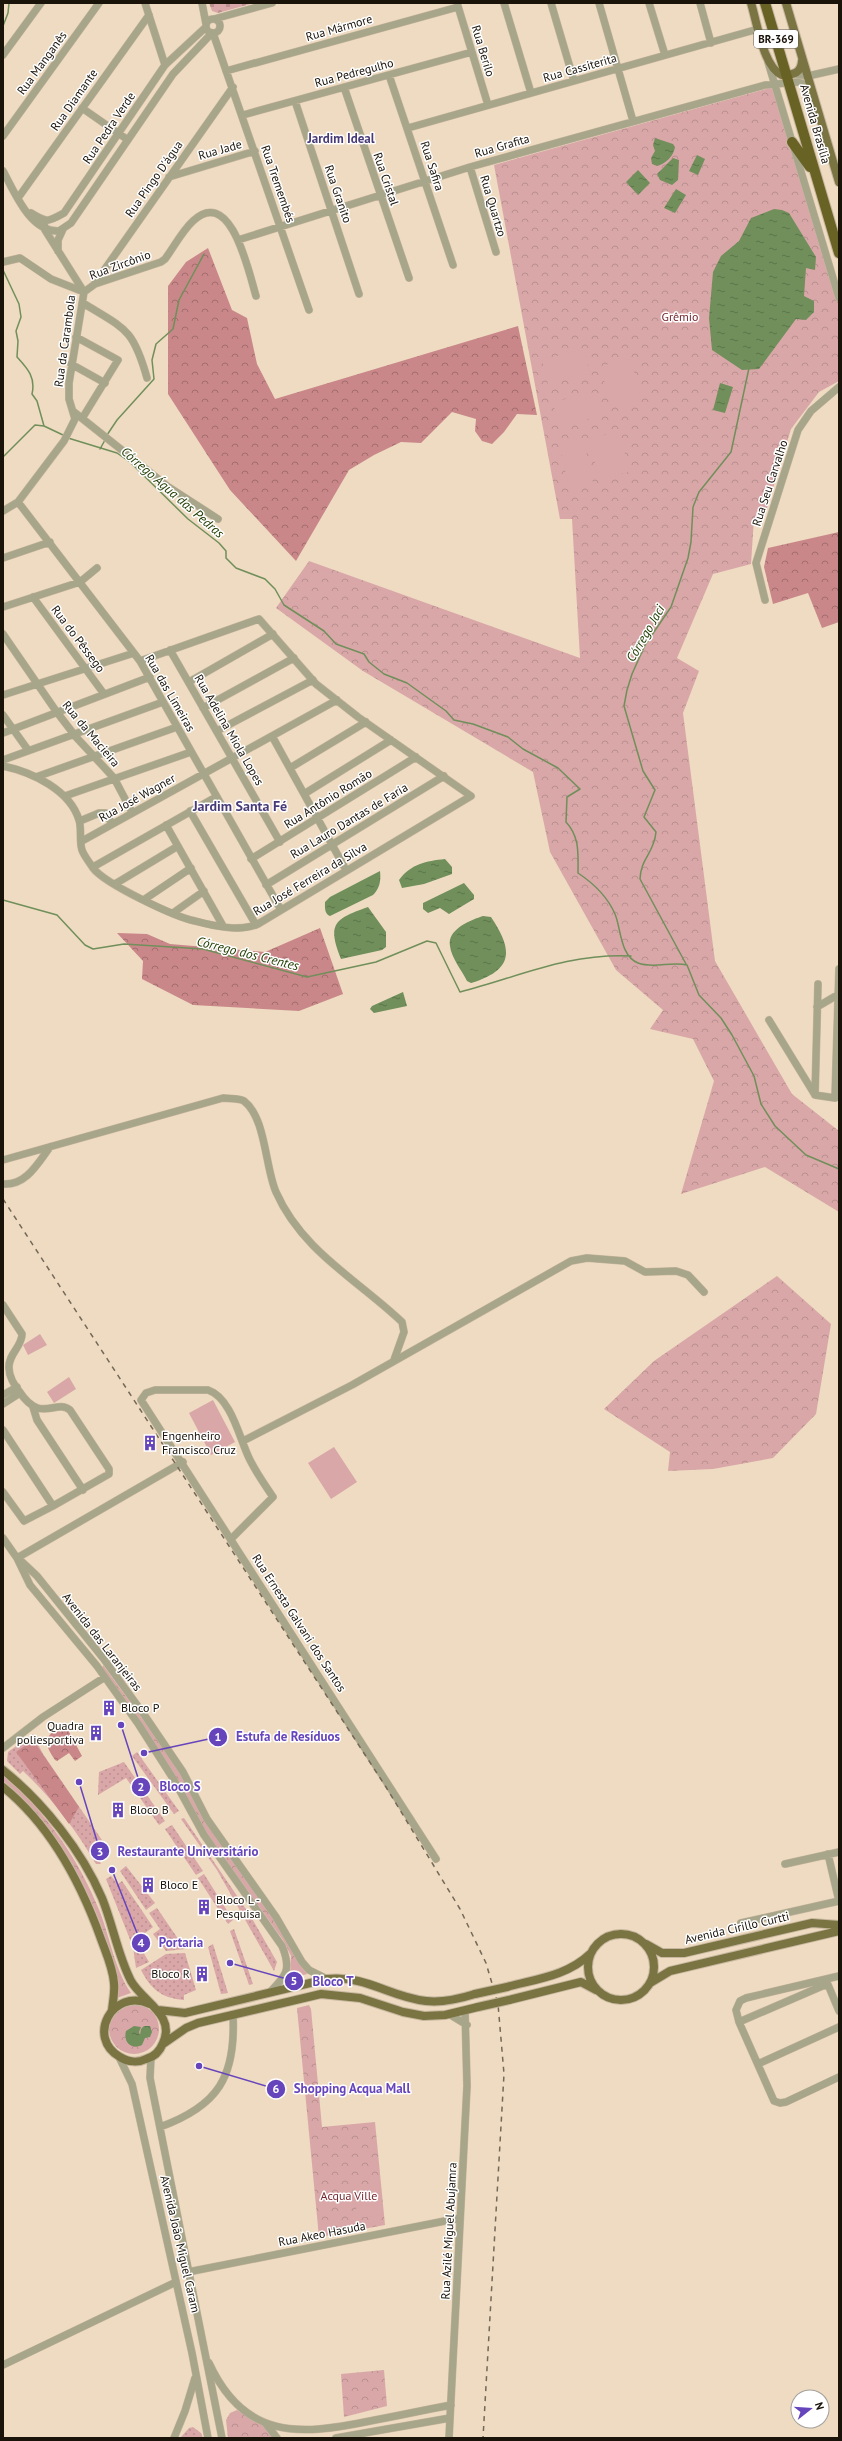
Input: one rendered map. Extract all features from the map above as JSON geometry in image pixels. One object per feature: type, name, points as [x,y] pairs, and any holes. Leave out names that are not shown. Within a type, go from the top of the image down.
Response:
[{"type":"highway","name":"Avenida Brasília","points":[[765,3],[839,232]]},
{"type":"highway","name":"Avenida Brasília","points":[[771,3],[790,79],[839,253]]},
{"type":"highway","points":[[792,142],[806,160],[821,191]]},
{"type":"main road","points":[[751,3],[767,58],[777,73],[790,79],[800,71],[802,60]]},
{"type":"main road","points":[[786,3],[839,182]]},
{"type":"main road","points":[[3,1770],[40,1804],[69,1841],[102,1898],[131,1980],[150,2004],[158,2010],[165,2024],[166,2034],[163,2044]]},
{"type":"main road","points":[[3,1787],[38,1823],[70,1870],[91,1910],[109,1959],[114,1983],[112,2010],[104,2026],[105,2035],[110,2048],[119,2057],[138,2061],[151,2057],[163,2044],[186,2028],[304,1997],[326,1994],[360,1998],[412,2014],[449,2014],[581,1982],[612,1999],[623,2000],[634,1998],[643,1992],[650,1983],[670,1971],[839,1931]]},
{"type":"main road","name":"Avenida Cirillo Curtti","points":[[643,1942],[662,1953],[684,1953],[812,1923],[839,1925]]},
{"type":"main road","points":[[158,2010],[185,2013],[327,1979],[358,1979],[425,2001],[447,2002],[566,1972],[578,1965],[590,1954],[596,1945],[613,1935],[624,1934],[643,1942],[649,1950],[653,1961],[653,1972],[650,1983]]},
{"type":"main road","points":[[590,1954],[588,1965],[589,1976],[600,1993]]},
{"type":"main road","points":[[112,2010],[118,2005],[131,2000],[150,2004]]},
{"type":"street","points":[[3,55],[41,3]]},
{"type":"street","name":"Rua Manganês","points":[[3,136],[99,3]]},
{"type":"street","points":[[145,3],[165,65]]},
{"type":"street","name":"Rua Tremembés","points":[[202,3],[212,26],[224,68]]},
{"type":"street","points":[[212,26],[247,10],[272,3]]},
{"type":"street","points":[[504,3],[531,93]]},
{"type":"street","points":[[551,3],[574,81]]},
{"type":"street","points":[[599,3],[633,121]]},
{"type":"street","points":[[649,3],[665,55]]},
{"type":"street","points":[[700,3],[711,43]]},
{"type":"street","name":"Rua Berilo","points":[[458,5],[488,105]]},
{"type":"street","name":"Rua Mármore","points":[[224,68],[458,5]]},
{"type":"street","name":"Rua Diamante","points":[[18,198],[149,14]]},
{"type":"street","name":"Rua Tremembés","points":[[212,26],[224,68],[234,87],[309,310]]},
{"type":"street","name":"Rua Pedra Verde","points":[[64,228],[71,223],[173,74],[198,48],[212,26]]},
{"type":"street","name":"Rua Pedra Verde","points":[[43,226],[64,213],[165,65],[212,26]]},
{"type":"street","name":"Rua Cassiterita","points":[[408,128],[758,29]]},
{"type":"street","points":[[198,48],[213,45],[217,47]]},
{"type":"street","name":"Rua Pedregulho","points":[[243,115],[472,52]]},
{"type":"street","points":[[767,58],[839,298]]},
{"type":"street","points":[[808,76],[839,69]]},
{"type":"street","name":"Rua Safira","points":[[389,75],[453,265]]},
{"type":"street","name":"Rua Grafita","points":[[238,240],[333,212],[470,167],[633,121],[790,79],[808,76]]},
{"type":"street","points":[[780,100],[781,89],[790,79],[806,85],[815,99]]},
{"type":"street","name":"Rua Pingo D'água","points":[[95,284],[169,177],[234,87]]},
{"type":"street","name":"Rua Cristal","points":[[344,87],[409,278]]},
{"type":"street","name":"Rua Granito","points":[[295,101],[359,294]]},
{"type":"street","points":[[82,108],[128,140]]},
{"type":"street","name":"Rua Jade","points":[[169,177],[255,151]]},
{"type":"street","name":"Rua Quartzo","points":[[470,167],[496,252]]},
{"type":"street","points":[[3,171],[18,198],[26,209],[43,226],[59,231],[64,228]]},
{"type":"street","points":[[73,201],[82,206]]},
{"type":"street","name":"Rua Zircônio","points":[[84,292],[95,284],[166,259],[193,221],[203,215],[214,213],[224,218],[234,230],[256,296]]},
{"type":"street","name":"Rua da Carambola","points":[[3,511],[18,502],[64,441],[75,420],[74,412],[69,399],[71,364],[84,292],[43,226]]},
{"type":"street","points":[[58,252],[58,240],[64,228]]},
{"type":"street","points":[[3,262],[20,258],[51,279],[84,292]]},
{"type":"street","points":[[83,303],[124,329],[131,336],[137,347],[146,378]]},
{"type":"street","points":[[76,337],[118,360],[106,383],[83,417]]},
{"type":"street","points":[[71,364],[106,383]]},
{"type":"street","name":"Rua Seu Carvalho","points":[[765,600],[756,563],[798,430],[811,411],[839,387]]},
{"type":"street","points":[[74,412],[83,417],[167,486],[218,519]]},
{"type":"street","name":"Rua das Limeiras","points":[[18,502],[140,661],[281,910]]},
{"type":"street","points":[[3,558],[50,542]]},
{"type":"street","points":[[3,607],[80,582],[97,568]]},
{"type":"street","name":"Rua do Pêssego","points":[[33,597],[104,694]]},
{"type":"street","points":[[140,661],[259,619],[312,680],[366,722],[444,776]]},
{"type":"street","name":"Rua da Macieira","points":[[3,634],[39,683],[56,711],[73,734],[114,778],[132,812]]},
{"type":"street","points":[[189,682],[273,634]]},
{"type":"street","name":"Rua Adelina Miola Lopes","points":[[170,650],[280,842]]},
{"type":"street","points":[[3,695],[134,653]]},
{"type":"street","points":[[203,708],[294,658]]},
{"type":"street","points":[[3,733],[14,730],[56,711],[150,677]]},
{"type":"street","points":[[217,731],[312,680]]},
{"type":"street","name":"Rua José Wagner","points":[[82,841],[337,700]]},
{"type":"street","points":[[3,760],[163,702]]},
{"type":"street","points":[[3,715],[28,750]]},
{"type":"street","points":[[290,768],[366,722]]},
{"type":"street","points":[[36,777],[94,755],[177,727]]},
{"type":"street","points":[[272,736],[346,870]]},
{"type":"street","points":[[304,794],[391,740]]},
{"type":"street","points":[[65,796],[191,752]]},
{"type":"street","name":"Rua Antônio Romão","points":[[252,859],[416,757]]},
{"type":"street","name":"Rua José Ferreira da Silva","points":[[3,766],[36,777],[65,796],[76,811],[80,821],[82,850],[93,867],[102,877],[173,913],[194,921],[243,928],[256,925],[471,796],[444,776]]},
{"type":"street","name":"Rua Lauro Dantas de Faria","points":[[266,885],[444,776]]},
{"type":"street","points":[[93,867],[216,797]]},
{"type":"street","points":[[190,811],[256,925]]},
{"type":"street","points":[[80,821],[99,813],[106,814],[112,824]]},
{"type":"street","points":[[166,825],[223,926]]},
{"type":"street","points":[[115,884],[178,846]]},
{"type":"street","points":[[145,899],[191,868]]},
{"type":"street","points":[[173,913],[204,891]]},
{"type":"street","points":[[815,1096],[837,1097],[839,969]]},
{"type":"street","points":[[815,1096],[818,984]]},
{"type":"street","points":[[817,1006],[838,994]]},
{"type":"street","points":[[769,1020],[815,1096]]},
{"type":"street","points":[[3,1160],[223,1098],[243,1100],[254,1112],[276,1192],[301,1235],[338,1269],[402,1322],[404,1332],[394,1360]]},
{"type":"street","points":[[3,1184],[22,1180],[35,1169],[50,1147]]},
{"type":"street","points":[[232,1538],[273,1497],[257,1475],[243,1442],[571,1261],[587,1258],[625,1261],[645,1272],[676,1271],[688,1275],[704,1292]]},
{"type":"street","points":[[3,1305],[22,1334],[22,1340],[6,1367],[18,1390],[33,1407],[37,1420],[83,1490]]},
{"type":"street","points":[[3,1395],[18,1390]]},
{"type":"street","points":[[3,1404],[18,1390]]},
{"type":"street","name":"Rua Ernesta Galvani dos Santos","points":[[243,1442],[221,1398],[215,1392],[155,1390],[146,1393],[141,1400],[232,1538],[436,1859]]},
{"type":"street","points":[[3,1492],[24,1521],[107,1476],[109,1469],[70,1410],[64,1407],[41,1409],[33,1407]]},
{"type":"street","points":[[3,1430],[53,1506]]},
{"type":"street","points":[[17,1558],[183,1462]]},
{"type":"street","name":"Avenida das Laranjeiras","points":[[3,1538],[17,1558],[30,1585],[105,1677],[174,1780],[204,1835],[282,1946],[287,1959],[287,1971],[284,1978],[269,1993]]},
{"type":"street","name":"Avenida das Laranjeiras","points":[[17,1558],[37,1576],[103,1658],[183,1772],[207,1819],[276,1917],[302,1962],[309,1970],[327,1979]]},
{"type":"street","points":[[3,1748],[43,1717],[105,1677]]},
{"type":"street","points":[[785,1864],[839,1852]]},
{"type":"street","points":[[741,1924],[839,1901],[828,1854]]},
{"type":"street","points":[[739,2022],[839,1976]]},
{"type":"street","points":[[827,1982],[839,2011]]},
{"type":"street","points":[[827,1982],[740,2001],[736,2010],[739,2022],[772,2097],[780,2103],[839,2077]]},
{"type":"street","name":"Rua Azilé Miguel Abujamra","points":[[449,2438],[468,2086],[465,2011]]},
{"type":"street","points":[[449,2014],[466,2025]]},
{"type":"street","points":[[160,2127],[195,2111],[205,2104],[216,2092],[229,2066],[234,2032],[233,2015]]},
{"type":"street","points":[[758,2064],[839,2027]]},
{"type":"street","name":"Avenida João Miguel Caram","points":[[119,2057],[132,2084],[192,2353],[195,2376],[208,2438]]},
{"type":"street","name":"Avenida João Miguel Caram","points":[[151,2057],[150,2078],[222,2438]]},
{"type":"street","name":"Rua Akeo Hasuda","points":[[188,2272],[460,2218]]},
{"type":"street","points":[[3,2365],[176,2282]]},
{"type":"street","points":[[192,2353],[204,2351],[226,2394],[238,2407],[264,2422],[297,2431],[326,2430],[451,2405]]},
{"type":"street","points":[[174,2438],[185,2411],[195,2376]]},
{"type":"street","points":[[200,2402],[206,2402],[214,2399]]},
{"type":"street","points":[[336,2438],[450,2418]]},
{"type":"street","points":[[264,2422],[277,2438]]},
{"type":"green space","points":[[209,3],[254,3],[218,13],[212,11]]},
{"type":"green space","name":"Grêmio","points":[[773,87],[839,303],[839,381],[819,392],[791,429],[764,518],[754,518],[751,564],[713,574],[677,658],[699,671],[683,713],[715,961],[792,1094],[839,1131],[839,1212],[765,1167],[681,1194],[714,1081],[693,1039],[650,1029],[663,1010],[616,970],[550,852],[533,772],[363,671],[276,608],[309,561],[580,658],[572,519],[560,519],[494,165]]},
{"type":"green space","points":[[208,248],[232,310],[247,318],[257,364],[275,399],[518,326],[537,415],[517,414],[504,432],[492,444],[482,441],[475,431],[476,419],[452,412],[421,443],[401,442],[374,455],[349,470],[296,561],[230,490],[168,394],[168,286],[186,262]]},
{"type":"green space","points":[[584,349],[590,373],[548,384],[542,360]]},
{"type":"green space","points":[[631,359],[641,400],[610,407],[601,366]]},
{"type":"green space","points":[[595,392],[601,416],[559,426],[553,402]]},
{"type":"green space","points":[[620,432],[629,472],[599,479],[589,438]]},
{"type":"green space","points":[[584,441],[593,483],[569,488],[560,446]]},
{"type":"green space","points":[[839,532],[839,622],[822,628],[808,593],[773,604],[764,567],[768,548]]},
{"type":"green space","points":[[320,928],[343,994],[299,1011],[193,1005],[142,979],[143,961],[117,933],[147,934],[170,944],[265,952]]},
{"type":"green space","points":[[777,1276],[831,1324],[816,1414],[773,1458],[713,1469],[668,1471],[670,1452],[604,1409],[654,1361]]},
{"type":"green space","points":[[40,1334],[47,1345],[28,1355],[23,1345]]},
{"type":"green space","points":[[69,1377],[76,1389],[54,1403],[47,1392]]},
{"type":"green space","points":[[213,1400],[235,1442],[211,1455],[189,1413]]},
{"type":"green space","points":[[334,1447],[357,1482],[331,1499],[308,1463]]},
{"type":"green space","points":[[103,1665],[182,1773],[295,1950],[307,1974],[290,1979],[291,1956],[283,1940],[206,1833],[178,1780],[102,1669]]},
{"type":"green space","points":[[62,1724],[67,1728],[82,1756],[75,1761],[69,1753],[57,1761],[48,1748],[47,1740],[49,1736]]},
{"type":"green space","points":[[33,1734],[43,1754],[104,1843],[94,1850],[101,1864],[96,1864],[72,1827],[54,1803],[34,1781],[23,1771],[20,1774],[7,1761],[8,1752]]},
{"type":"green space","points":[[33,1740],[79,1807],[69,1824],[16,1752]]},
{"type":"green space","points":[[137,1752],[179,1811],[174,1814],[132,1756]]},
{"type":"green space","points":[[124,1762],[165,1821],[159,1825],[126,1778],[98,1795],[99,1772]]},
{"type":"green space","points":[[3,1774],[47,1820],[71,1854],[82,1873],[100,1912],[117,1964],[125,1984],[131,1993],[117,1998],[113,1962],[105,1936],[96,1911],[72,1863],[41,1819],[23,1799],[3,1781]]},
{"type":"green space","points":[[184,1818],[250,1915],[277,1962],[274,1971],[217,1870],[181,1819]]},
{"type":"green space","points":[[172,1825],[203,1871],[196,1875],[165,1829]]},
{"type":"green space","points":[[126,1866],[155,1903],[146,1910],[120,1871]]},
{"type":"green space","points":[[204,1874],[233,1920],[228,1924],[198,1878]]},
{"type":"green space","points":[[111,1876],[118,1884],[122,1881],[153,1927],[136,1940],[149,1962],[136,1968],[133,1947],[106,1879]]},
{"type":"green space","points":[[157,1908],[185,1949],[166,1951],[153,1934],[160,1929],[149,1913]]},
{"type":"green space","points":[[234,1929],[253,1984],[249,1985],[230,1931]]},
{"type":"green space","points":[[213,1944],[228,1993],[221,1994],[208,1947]]},
{"type":"green space","points":[[185,1953],[196,1990],[184,1995],[184,2000],[163,1995],[153,1987],[141,1970],[166,1954]]},
{"type":"green space","points":[[139,2004],[144,2005],[152,2011],[158,2019],[158,2039],[152,2047],[144,2053],[129,2054],[124,2053],[116,2047],[110,2039],[109,2024],[110,2019],[116,2011],[124,2005]]},
{"type":"green space","name":"Acqua Ville","points":[[309,2005],[311,2009],[322,2127],[375,2122],[385,2225],[319,2237],[297,2008]]},
{"type":"green space","points":[[379,2184],[380,2196],[356,2199],[354,2187]]},
{"type":"green space","points":[[381,2204],[382,2215],[357,2218],[356,2206]]},
{"type":"green space","points":[[384,2370],[387,2406],[344,2417],[341,2374]]},
{"type":"green space","points":[[237,2410],[266,2427],[275,2438],[228,2438],[226,2420],[230,2413]]},
{"type":"green space","points":[[193,2427],[201,2433],[203,2438],[180,2438],[189,2428]]},
{"type":"water","points":[[655,138],[673,144],[675,147],[669,159],[657,166],[652,164],[651,158],[655,151],[653,145]]},
{"type":"water","points":[[697,155],[705,159],[698,175],[689,171]]},
{"type":"water","points":[[673,158],[679,160],[678,180],[672,185],[660,180],[657,174]]},
{"type":"water","points":[[638,170],[650,183],[638,195],[626,182]]},
{"type":"water","points":[[676,189],[686,195],[675,213],[664,208]]},
{"type":"water","points":[[774,209],[789,213],[816,257],[815,270],[806,268],[804,296],[814,301],[814,312],[806,320],[796,319],[759,369],[742,370],[712,350],[709,318],[713,272],[721,256],[739,241],[751,218]]},
{"type":"water","points":[[720,383],[733,387],[725,413],[713,410]]},
{"type":"water","points":[[445,859],[452,867],[452,874],[424,884],[402,888],[399,880],[409,870],[425,862]]},
{"type":"water","points":[[380,871],[380,884],[373,895],[330,916],[327,913],[325,910],[325,902],[330,897]]},
{"type":"water","points":[[464,883],[474,895],[474,899],[449,914],[440,908],[428,913],[423,909],[423,903]]},
{"type":"water","points":[[368,907],[386,932],[386,947],[382,950],[341,959],[335,938],[334,930],[336,924],[347,915]]},
{"type":"water","points":[[483,916],[491,917],[498,929],[506,949],[505,958],[502,965],[495,972],[485,978],[471,983],[467,981],[454,959],[450,946],[450,940],[452,935],[461,926]]},
{"type":"water","points":[[403,992],[407,1006],[374,1013],[370,1009],[372,1006]]},
{"type":"water","points":[[134,2026],[141,2027],[139,2032],[140,2035],[141,2029],[144,2026],[150,2026],[152,2032],[150,2037],[145,2038],[142,2045],[131,2046],[127,2042],[125,2035],[126,2031]]},
{"type":"waterway","points":[[3,26],[8,13],[9,3]]},
{"type":"waterway","points":[[107,435],[117,420],[154,379],[152,360],[156,344],[173,329],[179,300],[204,254]]},
{"type":"waterway","name":"Córrego Água das Pedras","points":[[3,270],[19,304],[21,317],[16,331],[18,341],[17,357],[30,373],[32,378],[32,394],[37,401],[44,426],[63,435]]},
{"type":"waterway","name":"Córrego Jaci","points":[[686,964],[640,879],[643,865],[655,839],[656,832],[644,817],[655,790],[643,771],[624,706],[632,674],[645,645],[671,607],[688,558],[691,542],[693,507],[699,492],[731,452],[749,368]]},
{"type":"waterway","points":[[3,457],[35,425],[44,426]]},
{"type":"waterway","name":"Córrego Água das Pedras","points":[[68,438],[117,453],[130,462],[188,519],[219,543],[226,551],[226,558],[236,568],[265,579],[275,589],[284,605],[324,631],[336,644],[364,654],[369,662],[384,674],[407,683],[446,711],[454,720],[473,724],[508,737],[523,749],[558,768],[580,789],[567,797],[566,822],[571,828],[576,840],[578,852],[578,873],[600,891],[612,908],[617,920],[624,948],[628,954],[632,959],[644,965],[687,965],[699,995],[721,1018],[732,1035],[754,1076],[761,1104],[775,1126],[806,1155],[839,1169]]},
{"type":"waterway","points":[[100,449],[105,440]]},
{"type":"waterway","name":"Córrego dos Crentes","points":[[3,900],[57,915],[85,945],[93,949],[124,944],[203,949],[307,977],[376,962],[427,941],[436,943],[460,992],[564,962],[608,956],[631,956]]},
{"type":"railway","points":[[3,1199],[386,1787],[460,1909],[486,1963],[498,2004],[504,2074],[483,2438]]},
{"type":"place","name":"Engenheiro Francisco Cruz","points":[[150,1443]]},
{"type":"place","name":"Bloco P","points":[[109,1708]]},
{"type":"place","name":"Bloco S","points":[[121,1725]]},
{"type":"place","name":"Quadra poliesportiva","points":[[96,1733]]},
{"type":"place","name":"Estufa de Resíduos","points":[[144,1753]]},
{"type":"place","name":"Restaurante Universitário","points":[[79,1782]]},
{"type":"place","name":"Bloco B","points":[[118,1810]]},
{"type":"place","name":"Portaria","points":[[112,1870]]},
{"type":"place","name":"Bloco E","points":[[148,1885]]},
{"type":"place","name":"Bloco L - Pesquisa","points":[[204,1907]]},
{"type":"place","name":"Bloco T","points":[[230,1963]]},
{"type":"place","name":"Bloco R","points":[[202,1974]]},
{"type":"place","name":"Shopping Acqua Mall","points":[[199,2066]]},
{"type":"district","name":"Jardim Ideal","points":[[341,138]]},
{"type":"district","name":"Jardim Santa Fé","points":[[240,806]]}]
